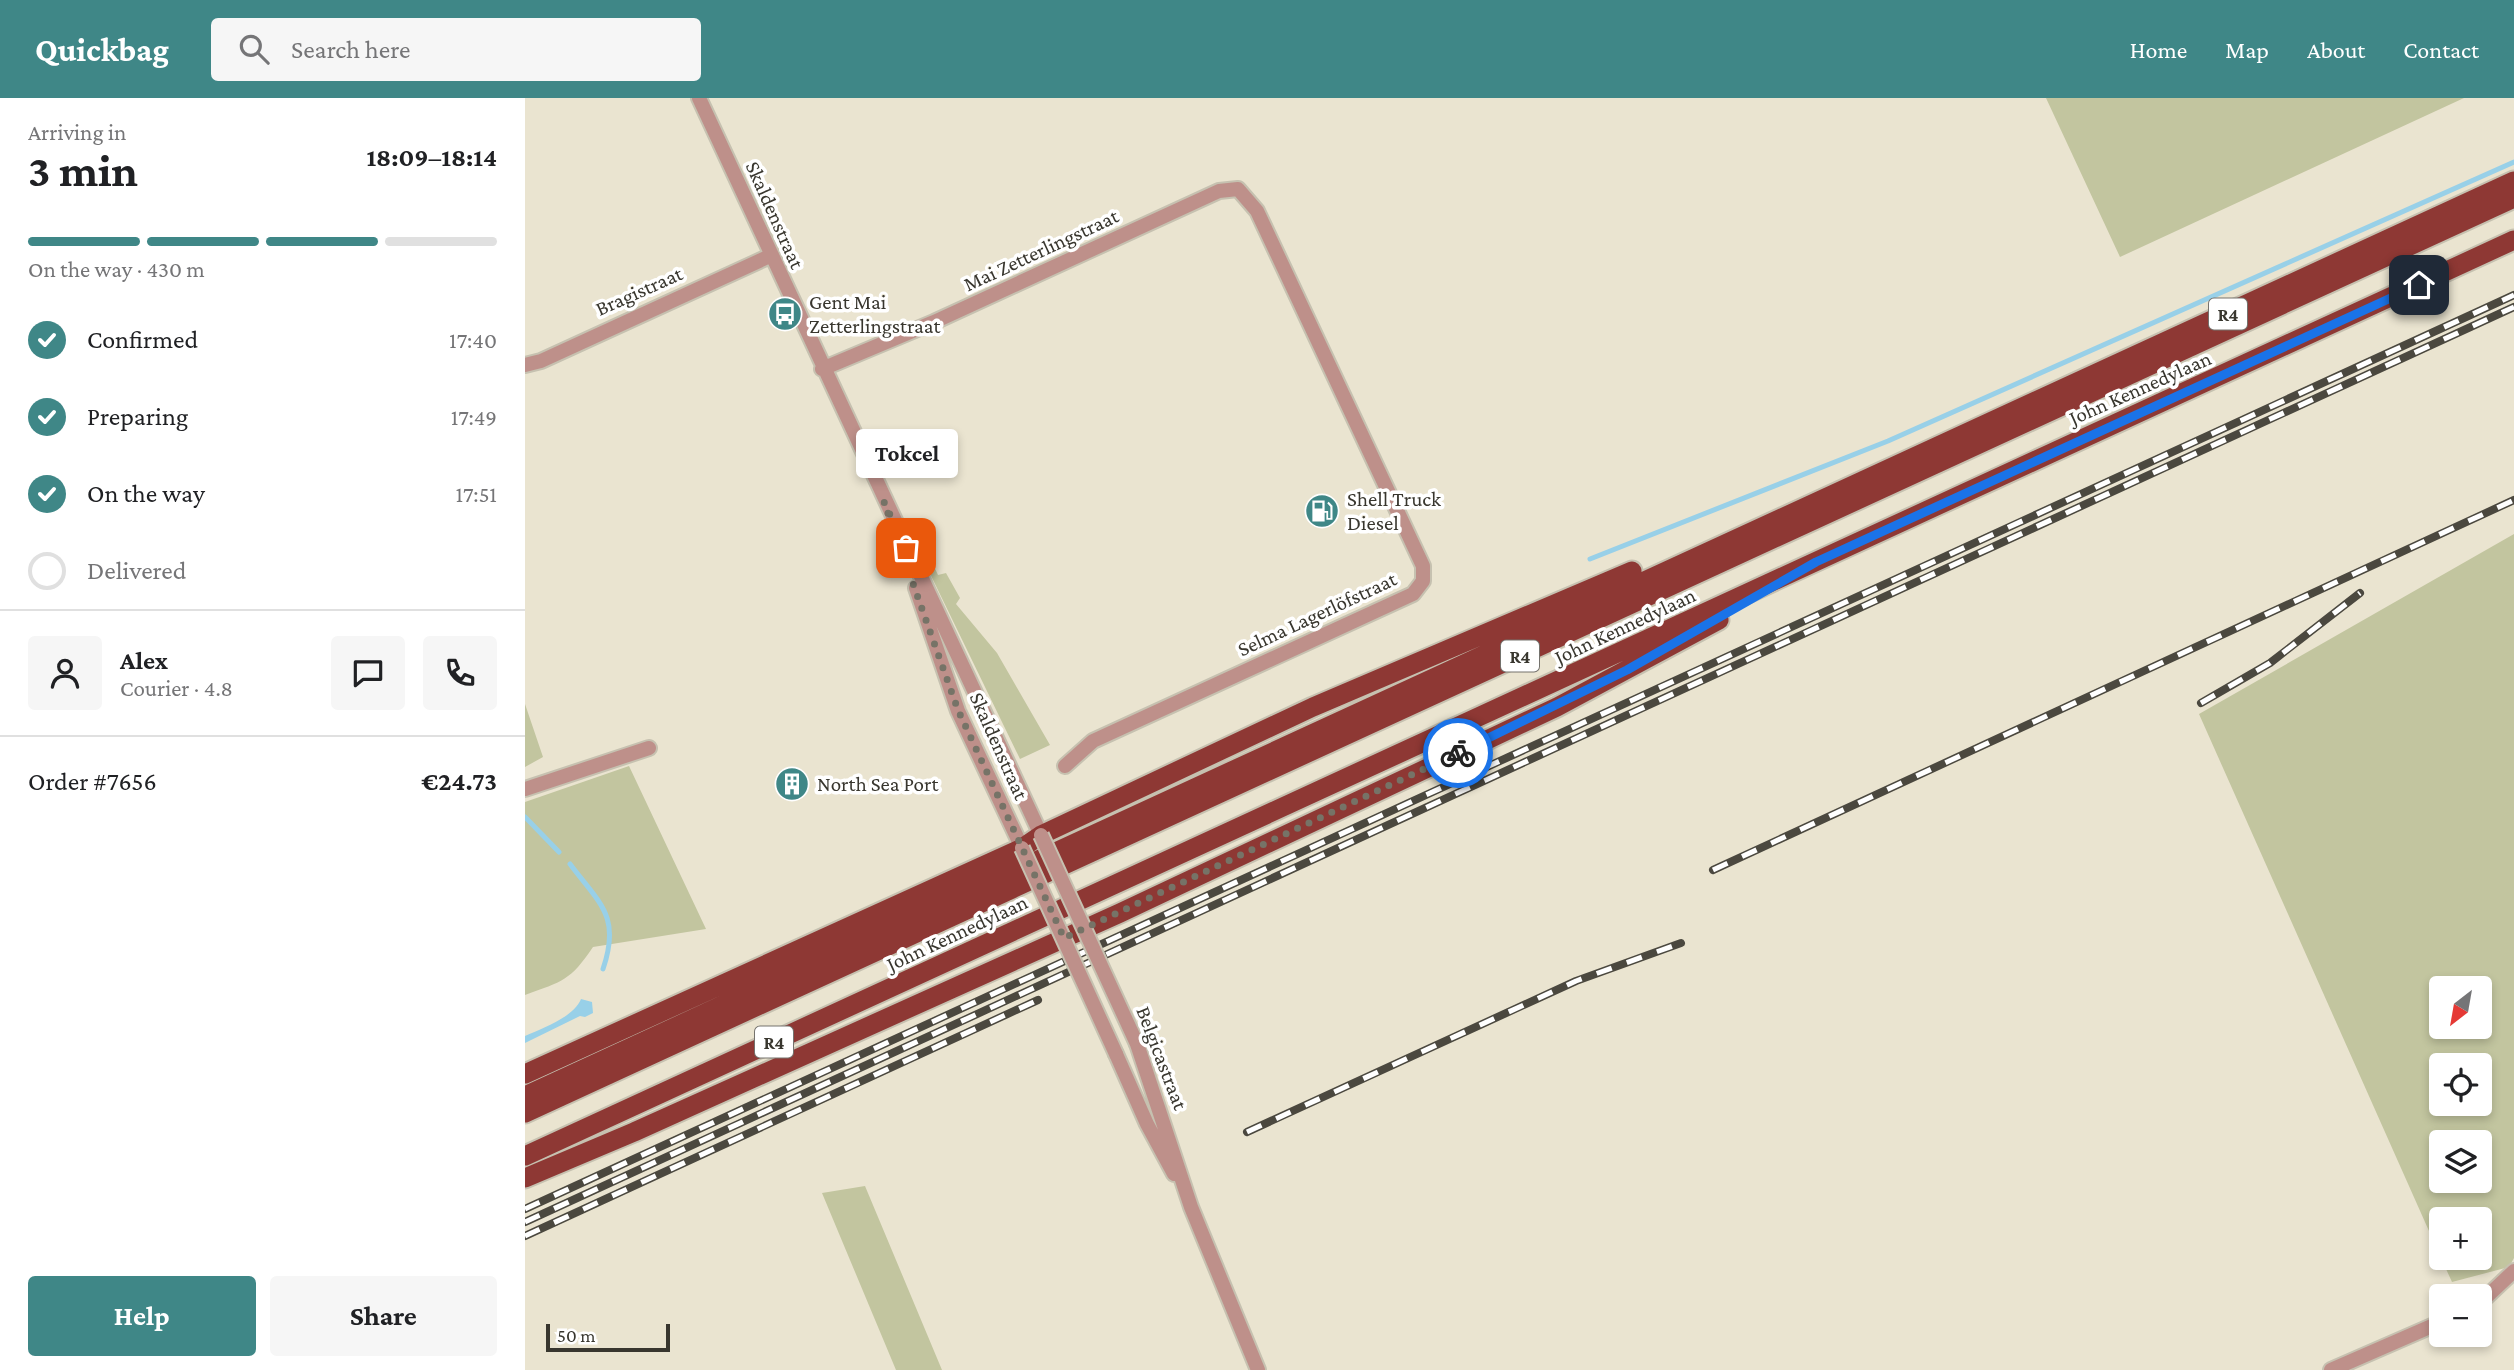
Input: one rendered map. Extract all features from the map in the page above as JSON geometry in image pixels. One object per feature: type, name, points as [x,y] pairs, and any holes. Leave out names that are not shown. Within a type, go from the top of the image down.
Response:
[{"type":"highway","name":"John Kennedylaan","points":[[525,1096],[2514,181]]},
{"type":"highway","name":"John Kennedylaan","points":[[525,1113],[2514,198]]},
{"type":"highway","name":"John Kennedylaan","points":[[525,1156],[2514,240]]},
{"type":"highway","points":[[525,1074],[1015,851],[1041,835],[1313,707],[1519,617],[1940,444]]},
{"type":"highway","name":"R4","points":[[1084,929],[1557,707],[1697,633],[1816,562]]},
{"type":"highway","points":[[525,1178],[623,1137],[1084,929]]},
{"type":"highway","points":[[525,1082],[567,1055]]},
{"type":"street","name":"Skaldenstraat","points":[[699,98],[822,369],[1084,929]]},
{"type":"street","name":"Mai Zetterlingstraat","points":[[822,369],[946,317],[1219,191],[1238,189]]},
{"type":"street","name":"Selma Lagerlöfstraat","points":[[1065,766],[1093,741],[1413,594],[1423,581],[1423,566],[1263,223],[1249,198],[1238,189]]},
{"type":"street","name":"Bragistraat","points":[[525,365],[541,361],[771,256]]},
{"type":"street","name":"Skaldenstraat","points":[[884,502],[958,710],[988,774],[1015,851],[1064,938]]},
{"type":"street","points":[[525,789],[649,748]]},
{"type":"street","name":"Belgicastraat","points":[[1084,929],[1149,1072],[1191,1207],[1258,1370]]},
{"type":"street","name":"Belgicastraat","points":[[1064,938],[1147,1124],[1191,1207]]},
{"type":"street","points":[[2492,1292],[2514,1271]]},
{"type":"street","points":[[2331,1370],[2429,1327]]},
{"type":"green space","points":[[2046,98],[2464,98],[2120,257]]},
{"type":"green space","points":[[2514,534],[2514,1258],[2509,1267],[2452,1282],[2446,1270],[2492,1270],[2492,1207],[2429,1207],[2429,1231],[2199,714]]},
{"type":"green space","points":[[926,549],[938,575],[946,573],[960,598],[956,604],[997,653],[1050,745],[1020,759],[919,551]]},
{"type":"green space","points":[[525,704],[543,757],[525,767]]},
{"type":"green space","points":[[629,766],[706,929],[593,947],[578,967],[565,978],[525,995],[525,802]]},
{"type":"green space","points":[[865,1186],[942,1370],[896,1370],[822,1193]]},
{"type":"water","points":[[581,999],[592,1002],[593,1013],[580,1016],[525,1043],[525,1036],[565,1017]]},
{"type":"waterway","points":[[1590,559],[1888,441],[2514,162]]},
{"type":"waterway","points":[[525,817],[559,852]]},
{"type":"waterway","points":[[570,864],[598,901],[608,923],[610,936],[603,969]]},
{"type":"railway","points":[[525,1209],[2514,295]]},
{"type":"railway","points":[[525,1222],[2514,307]]},
{"type":"railway","points":[[1713,870],[2514,500]]},
{"type":"railway","points":[[2201,703],[2270,663],[2360,593]]},
{"type":"railway","points":[[1247,1132],[1576,981],[1681,943]]},
{"type":"railway","points":[[525,1236],[1038,1000]]},
{"type":"way so far","points":[[906,548],[884,502],[958,710],[1064,938],[1458,753]]},
{"type":"place","name":"Gent Mai Zetterlingstraat","points":[[785,314]]},
{"type":"place","name":"Shell Truck Diesel","points":[[1322,511]]},
{"type":"place","name":"Tokcel","points":[[906,548]]},
{"type":"place","name":"North Sea Port","points":[[792,784]]},
{"type":"route","points":[[1458,753],[1557,707],[1697,633],[1816,562],[2419,285]]}]
